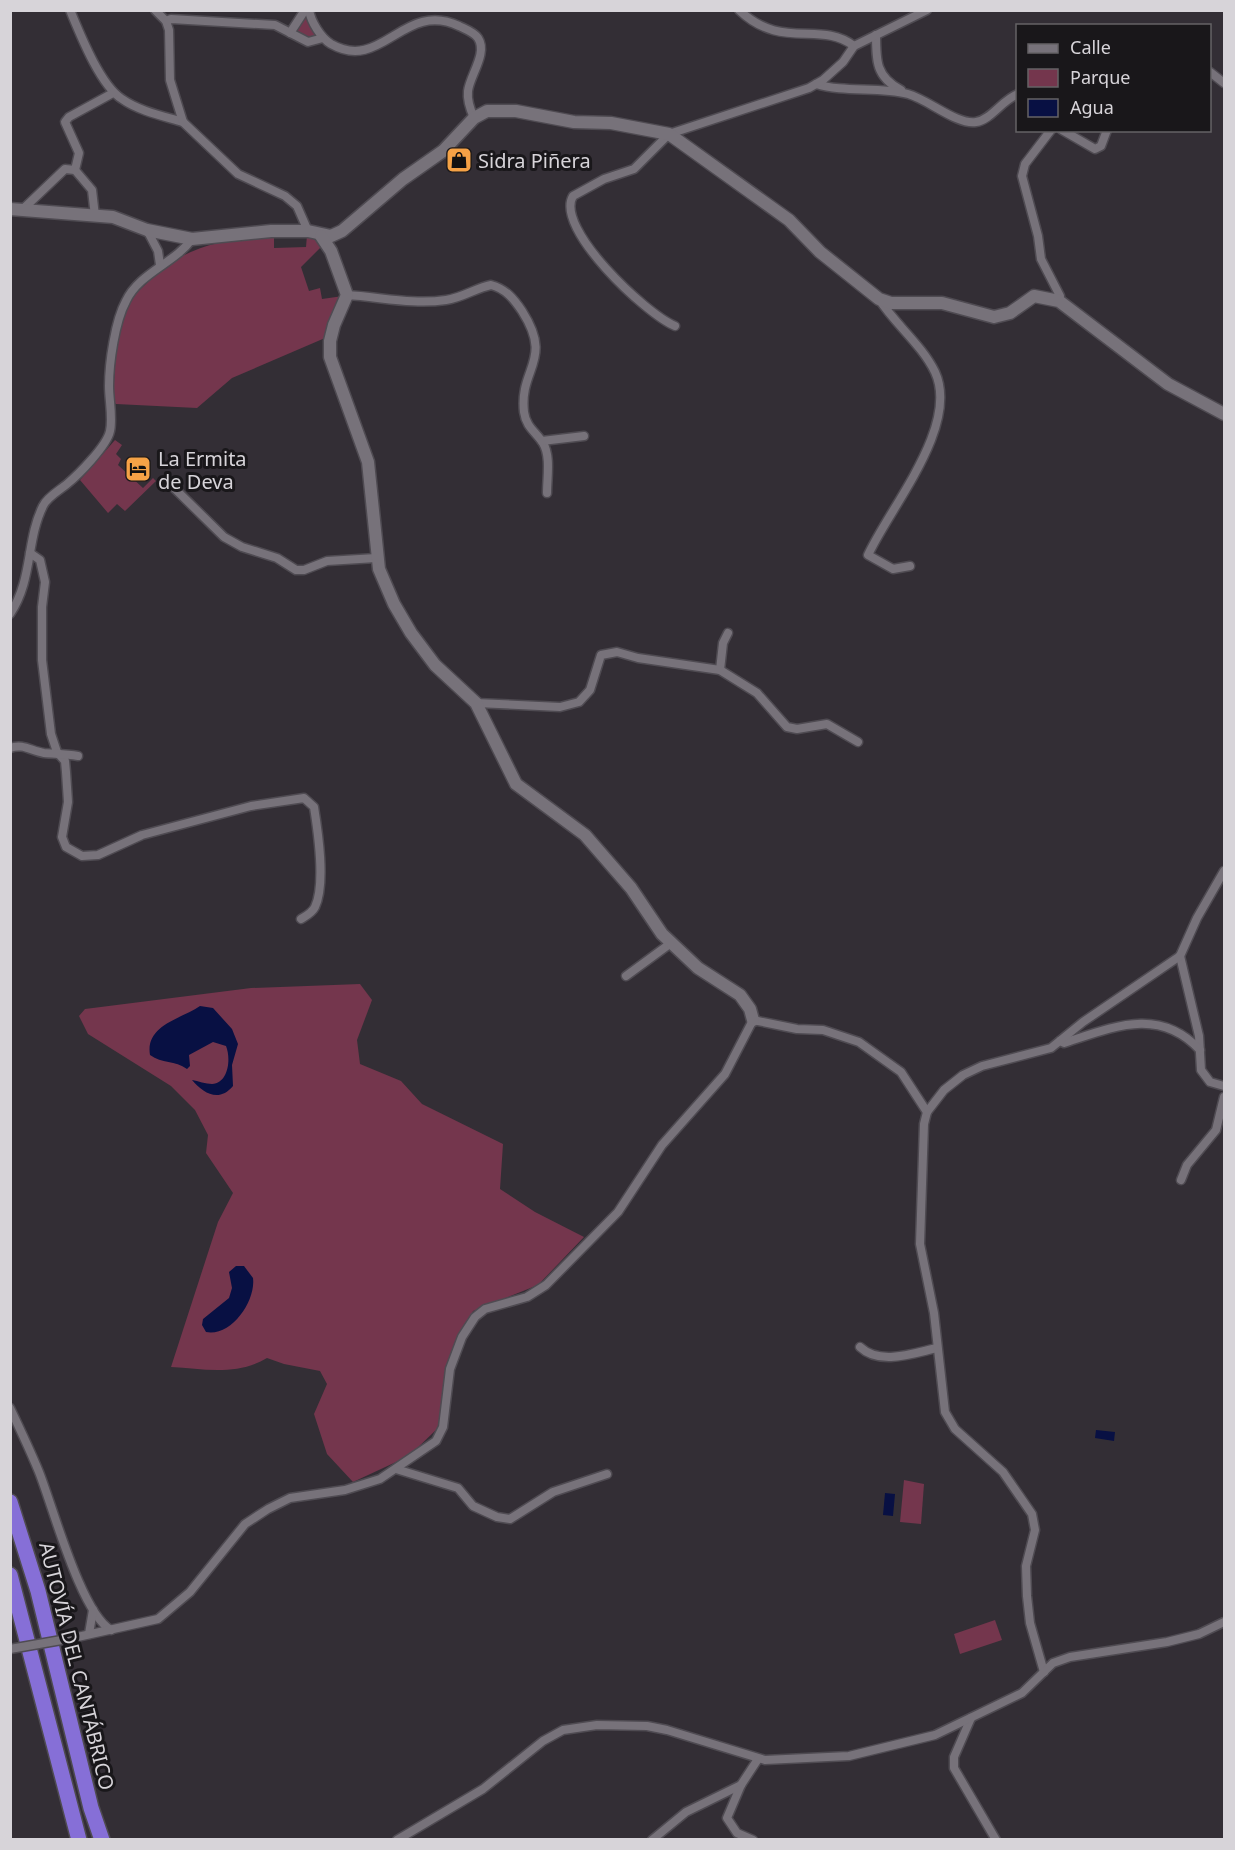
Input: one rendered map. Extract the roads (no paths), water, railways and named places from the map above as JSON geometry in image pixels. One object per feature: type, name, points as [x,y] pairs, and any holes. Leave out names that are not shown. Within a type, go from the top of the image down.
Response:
[{"type":"highway","name":"AUTOVÍA DEL CANTÁBRICO","points":[[10,1502],[38,1591],[91,1808],[102,1839]]},
{"type":"highway","points":[[10,1575],[79,1839]]},
{"type":"street","points":[[70,10],[87,51],[113,93],[140,108],[183,122],[238,174],[285,196],[297,206],[308,231]]},
{"type":"street","points":[[155,10],[166,21],[169,30],[170,80],[183,122]]},
{"type":"street","points":[[290,33],[307,10],[323,38],[348,51],[366,49],[416,21],[435,18],[448,20],[472,33],[481,46],[480,57],[468,93],[474,118]]},
{"type":"street","points":[[739,10],[755,24],[771,32],[830,36],[854,46]]},
{"type":"street","points":[[675,326],[651,312],[612,277],[574,224],[569,207],[573,196],[579,191],[639,166],[669,134],[816,84],[843,62],[854,46],[927,10]]},
{"type":"street","points":[[166,21],[171,19],[275,25],[308,42],[323,38]]},
{"type":"street","points":[[876,35],[876,63],[880,74],[910,94],[959,120],[972,123],[984,119],[1003,101],[1016,94]]},
{"type":"street","points":[[1211,73],[1224,83]]},
{"type":"street","points":[[816,84],[910,94]]},
{"type":"street","points":[[75,170],[79,153],[65,122],[69,117],[113,93]]},
{"type":"street","points":[[16,209],[126,220],[147,230],[192,239],[271,231],[308,231],[321,236],[331,236],[342,231],[403,179],[443,151],[474,118],[487,111],[516,111],[574,122],[611,123],[669,134],[789,220],[819,252],[879,299],[931,365],[939,383],[941,406],[912,482],[881,528],[868,555],[894,569],[910,566]]},
{"type":"street","points":[[1049,132],[1025,164],[1022,176],[1038,236],[1041,259],[1060,296],[1059,301]]},
{"type":"street","points":[[1065,132],[1095,149],[1101,146],[1106,132]]},
{"type":"street","points":[[16,209],[64,169],[75,170],[92,190],[95,216]]},
{"type":"street","points":[[147,230],[158,251],[160,265]]},
{"type":"street","points":[[10,1649],[158,1619],[177,1604],[245,1524],[268,1509],[290,1498],[360,1486],[380,1479],[427,1449],[436,1441],[444,1427],[450,1369],[462,1337],[475,1317],[485,1309],[527,1297],[546,1285],[618,1212],[662,1145],[725,1074],[753,1020],[750,1009],[740,994],[698,968],[670,943],[650,920],[631,888],[592,843],[559,813],[533,799],[516,783],[476,703],[435,665],[411,633],[394,604],[376,558],[368,462],[330,357],[334,325],[348,295],[331,251],[321,236]]},
{"type":"street","points":[[10,614],[23,592],[30,553],[43,506],[70,482],[106,440],[110,431],[109,383],[121,312],[132,291],[160,265],[185,249],[192,239]]},
{"type":"street","points":[[348,295],[383,296],[408,302],[446,301],[491,285],[504,290],[516,302],[535,334],[537,344],[524,409],[526,422],[542,441],[547,460],[547,493]]},
{"type":"street","points":[[879,299],[891,303],[942,303],[994,318],[1010,313],[1034,296],[1059,301],[1168,384],[1224,414]]},
{"type":"street","points":[[542,441],[584,436]]},
{"type":"street","points":[[166,480],[224,537],[242,547],[277,558],[296,570],[337,559],[376,558]]},
{"type":"street","points":[[30,553],[40,560],[45,582],[42,607],[42,660],[51,734],[57,752],[65,761],[68,791],[62,837],[66,847],[82,856],[98,855],[142,835],[177,825],[251,806],[304,798],[314,807],[320,871],[316,906],[310,914],[301,919]]},
{"type":"street","points":[[720,670],[723,643],[728,633]]},
{"type":"street","points":[[476,703],[560,707],[579,702],[590,690],[599,658],[604,652],[611,652],[720,670],[757,693],[787,727],[797,729],[827,724],[858,742]]},
{"type":"street","points":[[10,748],[19,746],[44,753],[57,752],[78,756]]},
{"type":"street","points":[[1044,1672],[1030,1623],[1027,1596],[1026,1566],[1035,1530],[1032,1514],[1003,1472],[955,1429],[948,1420],[943,1400],[934,1314],[920,1244],[924,1124],[927,1112],[944,1090],[963,1075],[1004,1059],[1035,1054],[1052,1048],[1180,956],[1197,918],[1224,871]]},
{"type":"street","points":[[626,976],[670,943]]},
{"type":"street","points":[[1180,956],[1203,1075],[1215,1085],[1224,1086],[1224,1092]]},
{"type":"street","points":[[753,1020],[797,1029],[823,1030],[858,1042],[901,1072],[927,1112]]},
{"type":"street","points":[[1060,1041],[1064,1043],[1123,1026],[1149,1022],[1186,1038],[1200,1050]]},
{"type":"street","points":[[1181,1180],[1187,1165],[1216,1130],[1224,1097]]},
{"type":"street","points":[[860,1347],[869,1353],[884,1357],[937,1348]]},
{"type":"street","points":[[10,1408],[39,1470],[69,1555],[93,1610],[101,1624],[111,1630]]},
{"type":"street","points":[[396,1469],[458,1488],[473,1506],[497,1517],[510,1519],[554,1492],[607,1474]]},
{"type":"street","points":[[89,1634],[93,1610]]},
{"type":"street","points":[[397,1839],[483,1789],[543,1741],[563,1730],[597,1725],[647,1726],[668,1730],[758,1759],[816,1759],[849,1756],[935,1736],[1022,1693],[1053,1663],[1070,1657],[1167,1642],[1199,1634],[1224,1622]]},
{"type":"street","points":[[970,1718],[954,1757],[954,1768],[996,1839]]},
{"type":"street","points":[[753,1839],[733,1830],[726,1818],[741,1785],[758,1759]]},
{"type":"street","points":[[652,1839],[686,1812],[741,1785]]},
{"type":"water","points":[[200,1006],[213,1008],[232,1029],[238,1044],[232,1065],[233,1086],[222,1094],[206,1092],[192,1080],[212,1084],[222,1079],[228,1063],[226,1046],[213,1042],[189,1055],[190,1066],[187,1069],[150,1055],[150,1045],[159,1030]]},
{"type":"water","points":[[236,1266],[244,1266],[253,1278],[253,1287],[246,1307],[233,1323],[224,1329],[206,1332],[202,1325],[203,1319],[229,1298],[232,1288],[229,1272]]},
{"type":"water","points":[[1096,1430],[1115,1432],[1114,1441],[1095,1438]]},
{"type":"water","points":[[885,1493],[895,1494],[893,1516],[883,1515]]},
{"type":"place","name":"Sidra Piñera","points":[[459,160]]},
{"type":"place","name":"La Ermita de Deva","points":[[138,469]]}]
